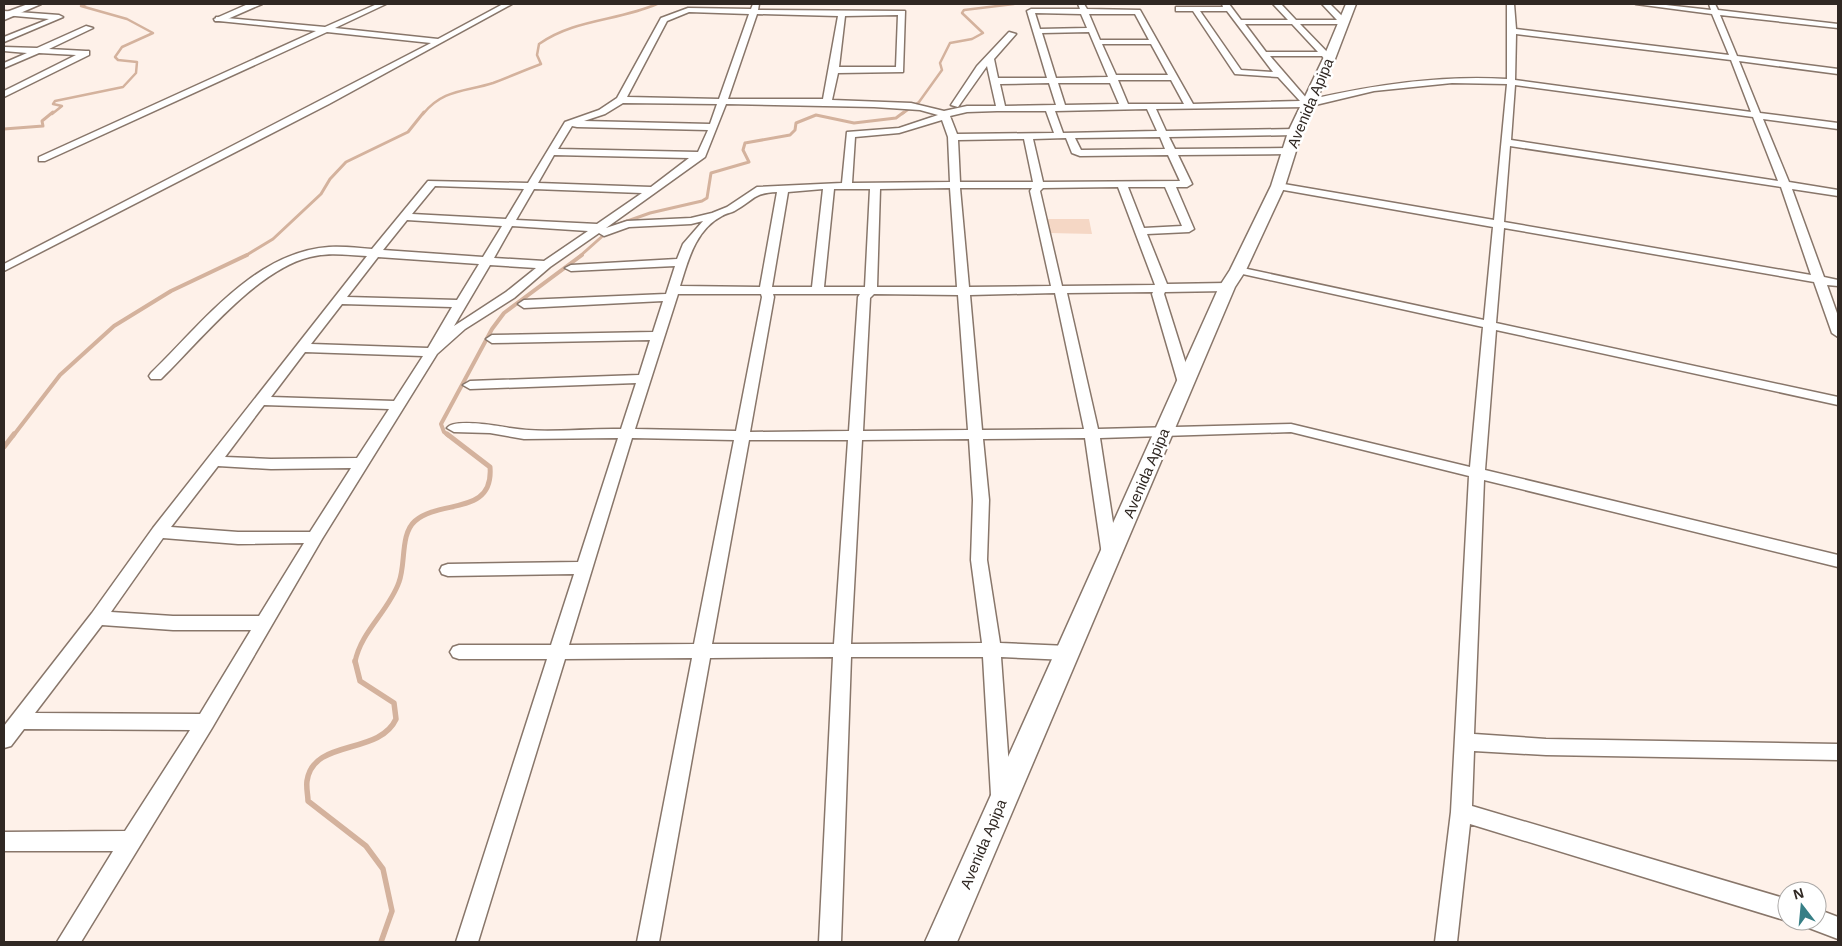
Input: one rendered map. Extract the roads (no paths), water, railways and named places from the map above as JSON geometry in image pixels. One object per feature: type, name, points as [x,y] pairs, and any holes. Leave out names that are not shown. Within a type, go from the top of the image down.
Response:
[{"type":"street","points":[[7,14],[36,4]]},
{"type":"street","points":[[219,19],[257,4]]},
{"type":"street","points":[[42,159],[382,4]]},
{"type":"street","points":[[4,268],[508,4]]},
{"type":"street","points":[[1277,4],[1326,57]]},
{"type":"street","points":[[1326,4],[1343,22]]},
{"type":"street","name":"Avenida Apipa","points":[[941,942],[1227,287],[1238,270],[1278,186],[1295,132],[1326,57],[1351,4]]},
{"type":"street","points":[[1446,942],[1461,812],[1476,474],[1511,82],[1512,31],[1510,4]]},
{"type":"street","points":[[1640,4],[1714,8],[1838,26]]},
{"type":"street","points":[[1179,9],[1228,6],[1280,75],[1307,104]]},
{"type":"street","points":[[302,348],[432,352],[461,326],[510,295],[546,265],[601,228],[704,153],[755,8]]},
{"type":"street","points":[[68,942],[205,722],[315,536],[363,464],[432,352],[507,223],[568,124],[602,112],[621,100],[664,20],[688,10],[755,8],[842,14],[902,13],[900,70],[834,70]]},
{"type":"street","points":[[1083,8],[1124,107]]},
{"type":"street","points":[[1190,106],[1137,12],[1083,8],[1031,12],[1052,81],[1056,108],[1065,136],[1076,152],[1289,151]]},
{"type":"street","points":[[1714,8],[1755,115],[1785,185],[1838,333]]},
{"type":"street","points":[[1195,9],[1238,72],[1280,75]]},
{"type":"street","points":[[4,40],[59,17],[7,14]]},
{"type":"street","points":[[827,102],[834,70],[842,14]]},
{"type":"street","points":[[219,19],[439,41]]},
{"type":"street","points":[[1239,22],[1343,22]]},
{"type":"street","points":[[4,66],[89,28]]},
{"type":"street","points":[[1037,31],[1092,30]]},
{"type":"street","points":[[1512,31],[1838,71]]},
{"type":"street","points":[[955,105],[980,68],[1012,34]]},
{"type":"street","points":[[1096,42],[1153,42]]},
{"type":"street","points":[[4,49],[86,53],[4,94]]},
{"type":"street","points":[[1264,54],[1326,57]]},
{"type":"street","points":[[990,59],[1002,110]]},
{"type":"street","points":[[996,80],[1052,81],[1173,77]]},
{"type":"street","points":[[847,186],[850,134],[894,132],[931,123],[959,110],[1307,104],[1333,95],[1433,81],[1511,82],[1838,126]]},
{"type":"street","points":[[621,100],[827,102],[915,107],[931,109],[945,115],[953,136],[954,187],[965,291],[981,500],[979,560],[992,650],[1002,800]]},
{"type":"street","points":[[570,249],[620,225],[692,221],[717,214],[731,209],[757,190],[829,186],[954,187],[1187,184],[1150,106]]},
{"type":"street","points":[[568,124],[714,127]]},
{"type":"street","points":[[953,136],[1295,132]]},
{"type":"street","points":[[1028,136],[1039,186]]},
{"type":"street","points":[[1505,142],[1838,193]]},
{"type":"street","points":[[551,152],[698,156]]},
{"type":"street","points":[[4,740],[98,618],[159,532],[432,182],[653,190]]},
{"type":"street","points":[[1141,231],[1190,229],[1169,184]]},
{"type":"street","points":[[1122,185],[1162,287]]},
{"type":"street","points":[[818,291],[829,186]]},
{"type":"street","points":[[830,942],[842,651],[854,435],[864,297],[871,291],[875,186]]},
{"type":"street","points":[[1039,186],[1035,191],[1057,288],[1061,293],[1092,434],[1110,555]]},
{"type":"street","points":[[1278,186],[1838,283]]},
{"type":"street","points":[[648,942],[768,298],[765,290],[783,189]]},
{"type":"street","points":[[467,942],[657,336],[690,241],[717,214]]},
{"type":"street","points":[[404,217],[601,228]]},
{"type":"street","points":[[156,376],[213,321],[227,304],[280,264],[304,255],[331,250],[546,265]]},
{"type":"street","points":[[571,268],[683,262]]},
{"type":"street","points":[[1238,270],[1838,401]]},
{"type":"street","points":[[1162,287],[1158,294],[1185,382]]},
{"type":"street","points":[[524,304],[765,290],[965,291],[1057,288],[1227,287]]},
{"type":"street","points":[[341,300],[459,304]]},
{"type":"street","points":[[492,339],[657,336]]},
{"type":"street","points":[[470,386],[644,379]]},
{"type":"street","points":[[261,401],[398,405]]},
{"type":"street","points":[[454,428],[490,429],[524,435],[605,433],[626,435],[742,436],[1163,433],[1291,428],[1838,561]]},
{"type":"street","points":[[216,461],[271,464],[363,464]]},
{"type":"street","points":[[159,532],[238,538],[315,536]]},
{"type":"street","points":[[448,570],[584,568]]},
{"type":"street","points":[[98,618],[173,623],[263,623]]},
{"type":"street","points":[[458,652],[992,650],[1068,653]]},
{"type":"street","points":[[18,721],[205,722]]},
{"type":"street","points":[[1465,742],[1546,747],[1838,752]]},
{"type":"street","points":[[1461,812],[1777,907]]},
{"type":"street","points":[[4,840],[131,841]]},
{"type":"waterway","points":[[52,114],[62,106],[53,104],[55,101],[123,87],[136,73],[137,62],[118,60],[115,57],[122,47],[153,33],[127,19],[81,6],[86,4]]},
{"type":"waterway","points":[[423,114],[438,100],[455,92],[493,83],[541,64],[537,55],[539,44],[553,36],[581,25],[642,10],[657,4]]},
{"type":"waterway","points":[[902,114],[919,102],[942,70],[940,63],[950,43],[972,39],[983,33],[962,13],[964,10],[1014,4]]},
{"type":"waterway","points":[[4,129],[43,126],[42,121],[53,112]]},
{"type":"waterway","points":[[245,256],[273,239],[321,194],[330,179],[346,162],[408,132],[424,112]]},
{"type":"waterway","points":[[619,224],[650,213],[702,201],[707,198],[711,173],[749,162],[743,150],[745,143],[790,135],[795,130],[796,123],[816,115],[854,123],[896,118],[904,112]]},
{"type":"waterway","points":[[580,256],[606,233]]},
{"type":"waterway","points":[[449,436],[444,432],[441,424],[492,329],[504,313],[582,255]]},
{"type":"waterway","points":[[13,436],[60,375],[114,326],[171,291],[245,256]]},
{"type":"waterway","points":[[4,447],[14,434]]},
{"type":"waterway","points":[[355,662],[363,641],[389,602],[399,582],[405,541],[410,527],[415,521],[426,514],[475,500],[484,493],[489,482],[490,467],[447,434]]},
{"type":"waterway","points":[[355,662],[360,681],[394,703],[396,719],[388,731],[376,738],[333,752],[321,758],[312,768],[307,781],[308,801],[366,846],[383,869],[392,911],[381,942]]}]
